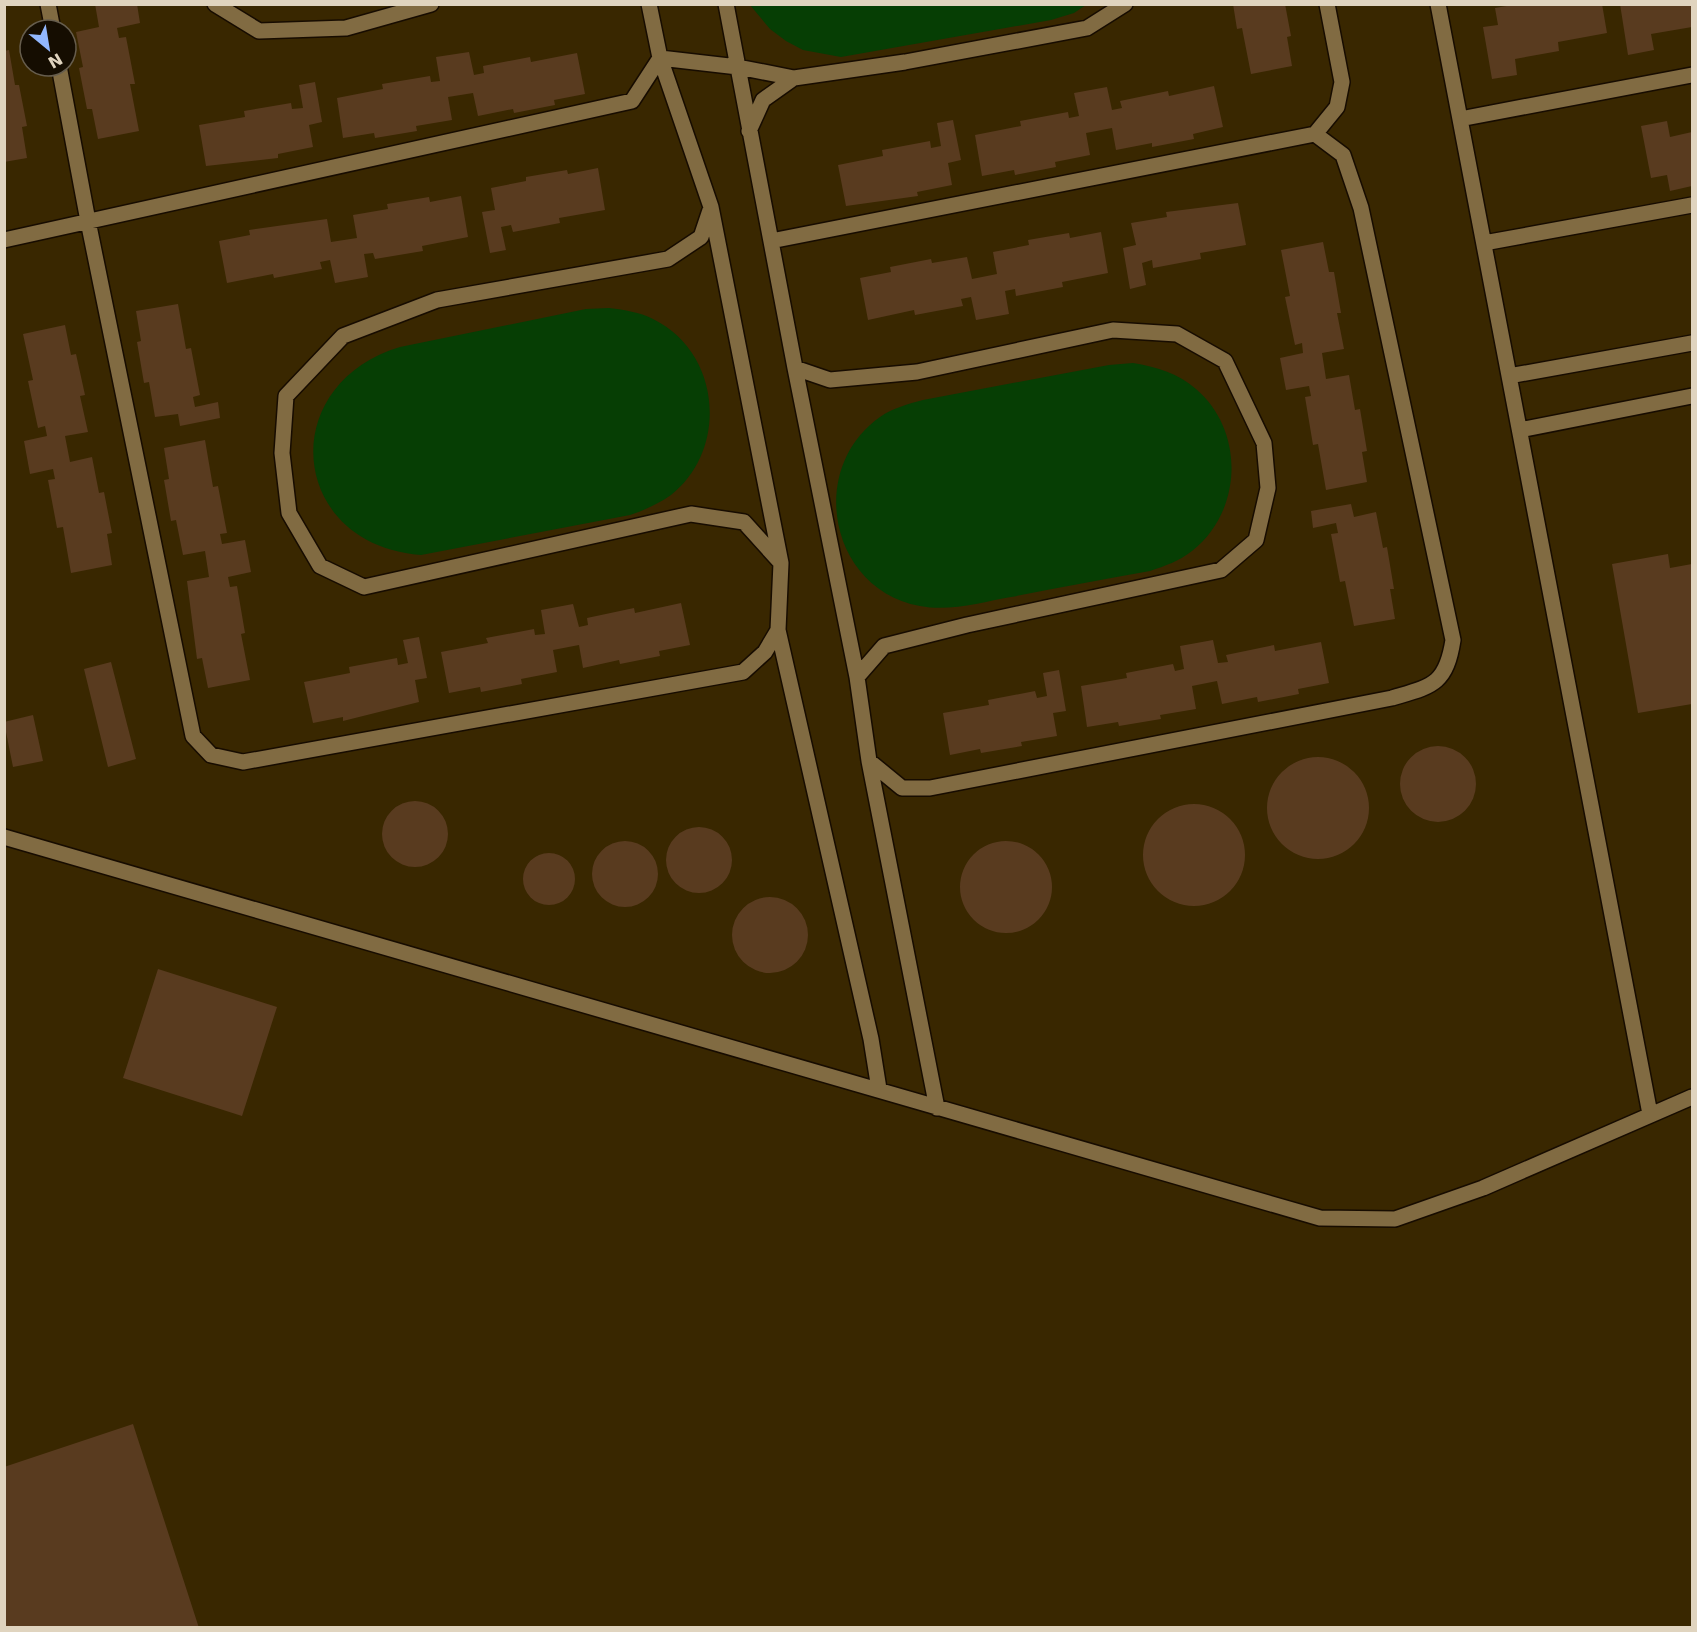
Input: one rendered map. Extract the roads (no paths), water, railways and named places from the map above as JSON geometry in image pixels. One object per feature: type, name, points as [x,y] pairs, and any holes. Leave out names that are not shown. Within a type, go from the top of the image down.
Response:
[{"type":"street","points":[[215,4],[259,31],[346,28],[431,4]]},
{"type":"street","points":[[649,4],[660,57],[711,207],[781,563],[778,630],[871,1039],[879,1089]]},
{"type":"street","points":[[726,4],[795,368],[857,676],[869,761],[937,1108]]},
{"type":"street","points":[[660,57],[738,67],[794,78],[905,62],[1087,28],[1125,4]]},
{"type":"street","points":[[771,241],[1316,134],[1337,107],[1342,82],[1327,4]]},
{"type":"street","points":[[1438,4],[1650,1114]]},
{"type":"street","points":[[4,240],[632,101],[660,57]]},
{"type":"street","points":[[1460,119],[1692,75]]},
{"type":"street","points":[[61,78],[88,221],[193,736],[211,755],[243,762],[743,672],[765,652],[778,630]]},
{"type":"street","points":[[749,131],[763,100],[794,78]]},
{"type":"street","points":[[869,761],[902,788],[930,788],[1392,698],[1432,686],[1450,662],[1453,640],[1361,208],[1343,155],[1316,134]]},
{"type":"street","points":[[1484,243],[1692,205]]},
{"type":"street","points":[[711,207],[701,237],[668,259],[437,300],[343,336],[286,396],[282,453],[289,513],[320,566],[364,587],[691,514],[744,522],[781,563]]},
{"type":"street","points":[[795,368],[830,380],[917,372],[1113,330],[1177,334],[1225,361],[1264,443],[1268,489],[1256,540],[1221,570],[967,625],[884,646],[857,676]]},
{"type":"street","points":[[1509,376],[1692,343]]},
{"type":"street","points":[[1520,430],[1692,396]]},
{"type":"street","points":[[4,837],[1320,1218],[1395,1220],[1483,1188],[1692,1097]]}]
